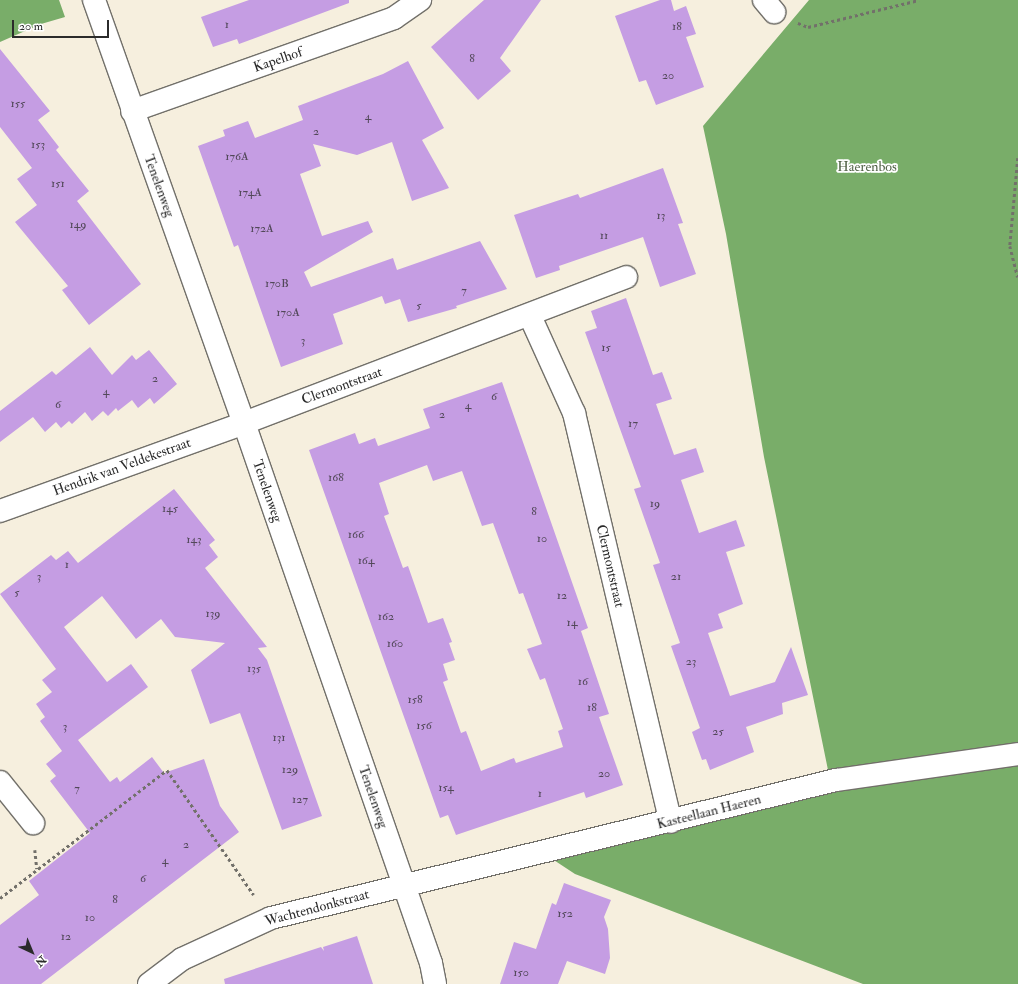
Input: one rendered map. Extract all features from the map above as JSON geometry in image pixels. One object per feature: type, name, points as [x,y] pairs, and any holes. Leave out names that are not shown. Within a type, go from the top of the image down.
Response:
[{"type":"street","name":"Tenelenweg","points":[[94,0],[132,111],[244,423],[404,885],[430,963],[435,984]]},
{"type":"street","name":"Kapelhof","points":[[132,111],[388,21],[420,0]]},
{"type":"street","name":"Clermontstraat","points":[[244,423],[530,316],[626,277]]},
{"type":"street","name":"Clermontstraat","points":[[530,316],[574,413],[671,822]]},
{"type":"street","name":"Hendrik van Veldekestraat","points":[[0,511],[244,423]]},
{"type":"street","name":"Kasteellaan Haeren","points":[[404,885],[671,822],[836,780],[1018,754]]},
{"type":"street","points":[[0,782],[33,823]]},
{"type":"street","name":"Wachtendonkstraat","points":[[149,984],[182,959],[271,918],[404,885]]},
{"type":"path","points":[[769,6],[808,27],[919,0]]},
{"type":"path","points":[[1018,158],[1010,246],[1018,277]]},
{"type":"path","points":[[0,898],[166,770],[271,918]]},
{"type":"green space","points":[[0,0],[59,0],[65,17],[41,24],[0,42]]},
{"type":"green space","name":"Haerenbos","points":[[809,0],[1018,0],[1018,984],[863,984],[575,874],[534,847],[828,770],[764,457],[726,234],[703,126]]},
{"type":"building","points":[[249,0],[349,0],[349,3],[239,44],[237,39],[213,47],[201,17]]},
{"type":"building","points":[[484,0],[541,0],[500,58],[511,71],[478,100],[431,47]]},
{"type":"building","points":[[660,0],[671,0],[674,11],[686,6],[696,34],[686,37],[704,87],[656,105],[646,80],[639,82],[615,16]]},
{"type":"building","points":[[0,49],[50,111],[38,120],[59,147],[56,150],[89,191],[77,201],[141,284],[89,325],[62,290],[68,286],[15,222],[37,205],[17,179],[32,168],[0,127]]},
{"type":"building","points":[[408,61],[444,128],[422,140],[449,188],[412,201],[392,142],[357,155],[313,144],[321,166],[300,174],[322,236],[368,221],[373,232],[304,272],[311,287],[393,258],[397,270],[480,241],[507,289],[456,306],[457,308],[408,322],[400,299],[385,304],[382,296],[333,314],[343,344],[281,367],[238,245],[234,247],[198,146],[225,136],[223,130],[248,121],[255,138],[303,120],[298,106],[383,74]]},
{"type":"building","points":[[663,168],[683,223],[678,224],[696,274],[660,287],[643,237],[559,266],[560,270],[536,278],[514,215],[578,194],[580,198]]},
{"type":"building","points":[[626,298],[653,375],[662,372],[672,399],[656,404],[674,455],[696,448],[704,472],[681,480],[699,533],[736,520],[745,546],[726,552],[743,604],[718,614],[723,628],[708,633],[730,696],[775,682],[791,647],[808,695],[782,703],[783,714],[746,727],[754,752],[710,770],[706,759],[702,760],[692,732],[700,728],[671,646],[680,643],[653,565],[660,563],[634,489],[641,487],[585,332],[597,328],[591,311]]},
{"type":"building","points":[[90,347],[112,375],[132,355],[136,360],[149,350],[177,384],[154,404],[150,398],[138,408],[132,400],[118,411],[116,408],[108,416],[103,411],[92,421],[85,412],[72,424],[69,421],[61,428],[56,422],[45,432],[33,417],[0,442],[0,411],[52,371],[56,375]]},
{"type":"building","points":[[502,382],[588,628],[581,631],[609,714],[599,717],[623,785],[586,798],[584,792],[456,835],[448,815],[440,818],[309,450],[355,433],[359,444],[375,438],[378,446],[430,428],[423,409]],"holes":[[[427,465],[433,481],[462,471],[482,526],[493,523],[519,594],[523,593],[542,644],[527,649],[540,680],[545,678],[563,729],[558,731],[563,747],[516,763],[514,758],[481,771],[466,731],[461,733],[443,682],[448,680],[443,664],[455,660],[449,643],[452,642],[443,618],[428,623],[408,566],[403,568],[384,516],[389,514],[379,483]]]},
{"type":"building","points":[[174,489],[215,540],[209,545],[218,557],[205,568],[267,647],[258,648],[267,660],[322,816],[282,830],[240,713],[210,724],[191,670],[225,643],[175,637],[161,619],[136,639],[102,596],[64,627],[107,682],[131,664],[148,687],[78,740],[110,782],[117,777],[120,782],[152,757],[164,773],[204,759],[220,806],[239,832],[41,984],[0,984],[0,925],[39,895],[29,881],[90,833],[50,781],[56,776],[46,764],[62,751],[40,721],[45,717],[36,704],[52,692],[42,680],[56,669],[0,594],[51,555],[56,560],[68,551],[78,563]]},
{"type":"building","points":[[564,883],[611,900],[604,917],[608,929],[610,958],[605,974],[567,961],[558,984],[500,984],[514,942],[536,949],[552,903],[556,905]]},
{"type":"building","points":[[357,936],[373,984],[225,984],[224,979],[321,947],[324,951],[323,947]]}]
